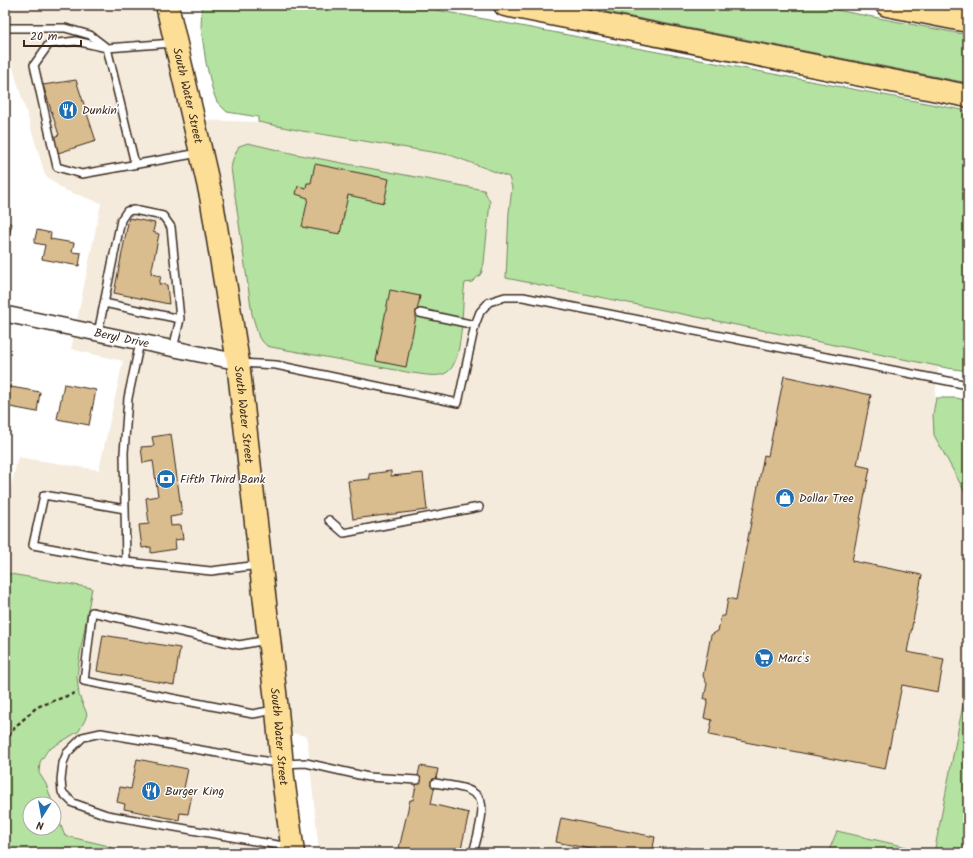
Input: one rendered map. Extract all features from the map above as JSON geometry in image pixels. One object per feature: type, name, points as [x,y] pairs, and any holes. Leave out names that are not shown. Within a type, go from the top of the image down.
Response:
[{"type":"main road","name":"South Water Street","points":[[167,5],[211,196],[238,362],[282,764],[293,851]]},
{"type":"main road","points":[[505,5],[968,96]]},
{"type":"main road","points":[[887,5],[968,21]]},
{"type":"street","name":"Beryl Drive","points":[[5,314],[238,362]]},
{"type":"lane","points":[[6,28],[64,28],[90,35],[107,48],[135,164]]},
{"type":"lane","points":[[176,43],[107,48],[76,41],[49,44],[34,66],[57,167],[82,174],[201,152]]},
{"type":"lane","points":[[98,334],[121,220],[127,211],[141,211],[164,216],[171,227],[180,319],[173,349]]},
{"type":"lane","points":[[238,362],[276,365],[458,403],[475,325],[480,312],[488,302],[505,297],[523,297],[968,384]]},
{"type":"lane","points":[[104,303],[180,319]]},
{"type":"lane","points":[[420,313],[475,325]]},
{"type":"lane","points":[[126,562],[124,453],[128,398],[140,342]]},
{"type":"lane","points":[[125,509],[44,495],[33,545],[126,562],[211,571],[260,565]]},
{"type":"lane","points":[[329,520],[344,533],[479,507]]},
{"type":"lane","points":[[268,639],[239,645],[92,612],[84,681],[252,714],[277,710]]},
{"type":"lane","points":[[293,851],[107,815],[73,802],[62,792],[61,780],[63,763],[67,753],[83,737],[101,733],[282,764],[306,763],[368,776],[417,780]]},
{"type":"lane","points":[[435,783],[461,788],[480,799],[482,808],[481,816],[473,853]]},
{"type":"path","points":[[5,742],[16,726],[37,707],[75,693],[84,681]]},
{"type":"shaded area","points":[[5,5],[167,5],[194,120],[258,122],[302,131],[450,155],[509,177],[512,188],[509,212],[939,366],[933,414],[934,435],[968,498],[968,679],[934,853],[837,831],[828,853],[319,853],[307,736],[279,731],[293,853],[135,853],[66,836],[62,828],[62,796],[50,796],[46,784],[39,773],[40,762],[51,749],[64,741],[87,714],[79,695],[77,677],[92,588],[5,573],[5,513],[18,457],[99,470],[123,361],[71,349],[101,203],[64,190],[45,175],[7,48],[8,32]]},
{"type":"green space","points":[[202,5],[410,5],[968,111],[968,371],[947,368],[506,278],[509,212],[512,188],[509,177],[450,155],[302,131],[258,122],[258,117],[227,112],[217,102],[206,63],[201,28]]},
{"type":"green space","points":[[571,5],[810,5],[968,35],[968,83]]},
{"type":"green space","points":[[248,143],[295,154],[484,190],[490,202],[484,263],[481,274],[472,282],[465,283],[459,345],[452,367],[446,373],[425,375],[271,347],[267,346],[259,338],[252,314],[231,168],[239,146]]},
{"type":"green space","points":[[936,398],[957,398],[968,401],[968,498],[934,435],[933,414]]},
{"type":"green space","points":[[5,573],[92,588],[77,677],[79,695],[87,714],[79,731],[48,750],[40,762],[39,773],[46,784],[50,796],[22,796],[22,836],[62,836],[62,828],[66,836],[135,853],[5,853]]},
{"type":"green space","points":[[968,679],[968,853],[934,853]]},
{"type":"green space","points":[[837,831],[933,853],[828,853]]},
{"type":"building","name":"Dunkin'","points":[[76,80],[96,141],[58,153],[53,137],[59,135],[43,85]]},
{"type":"building","points":[[315,164],[389,179],[384,203],[348,195],[340,234],[302,227],[308,198],[296,194],[298,186],[306,188],[307,183],[311,183]]},
{"type":"building","points":[[129,218],[155,223],[153,232],[159,234],[151,274],[161,276],[159,284],[167,285],[169,304],[114,293]]},
{"type":"building","points":[[5,222],[12,224],[5,252]]},
{"type":"building","points":[[37,230],[51,233],[50,239],[74,243],[72,252],[81,253],[79,266],[42,259],[45,245],[34,243]]},
{"type":"building","points":[[390,290],[420,296],[406,367],[376,361]]},
{"type":"building","points":[[784,376],[871,395],[857,465],[870,468],[852,561],[922,575],[907,652],[944,659],[938,692],[902,685],[885,769],[709,735],[712,720],[704,718],[708,699],[704,699],[707,684],[703,676],[711,635],[718,631],[721,616],[725,616],[728,598],[736,600],[764,455],[768,456]]},
{"type":"building","points":[[64,384],[96,390],[89,425],[57,419]]},
{"type":"building","points":[[5,386],[40,392],[37,412],[5,406]]},
{"type":"building","name":"Fifth Third Bank","points":[[171,434],[182,515],[170,517],[171,526],[181,525],[183,539],[175,540],[176,549],[151,553],[151,547],[142,548],[139,525],[149,524],[146,498],[158,496],[153,461],[143,463],[141,447],[154,446],[152,437]]},
{"type":"building","points":[[391,471],[391,476],[423,473],[427,510],[353,519],[348,481],[370,479],[369,474]]},
{"type":"building","points":[[103,635],[180,648],[174,685],[97,671]]},
{"type":"building","name":"Burger King","points":[[137,759],[188,769],[183,793],[192,794],[188,814],[180,813],[179,820],[124,809],[125,804],[117,802],[120,787],[131,789]]},
{"type":"building","points":[[420,766],[438,769],[431,804],[469,813],[460,853],[398,853],[410,800],[413,800]]},
{"type":"building","points":[[561,818],[655,837],[652,853],[611,853],[556,842]]},
{"type":"building","points":[[684,847],[713,853],[683,853]]},
{"type":"place","name":"Dunkin'","points":[[68,110]]},
{"type":"place","name":"Fifth Third Bank","points":[[166,479]]},
{"type":"place","name":"Dollar Tree","points":[[785,498]]},
{"type":"place","name":"Marc's","points":[[764,658]]},
{"type":"place","name":"Burger King","points":[[151,791]]}]
